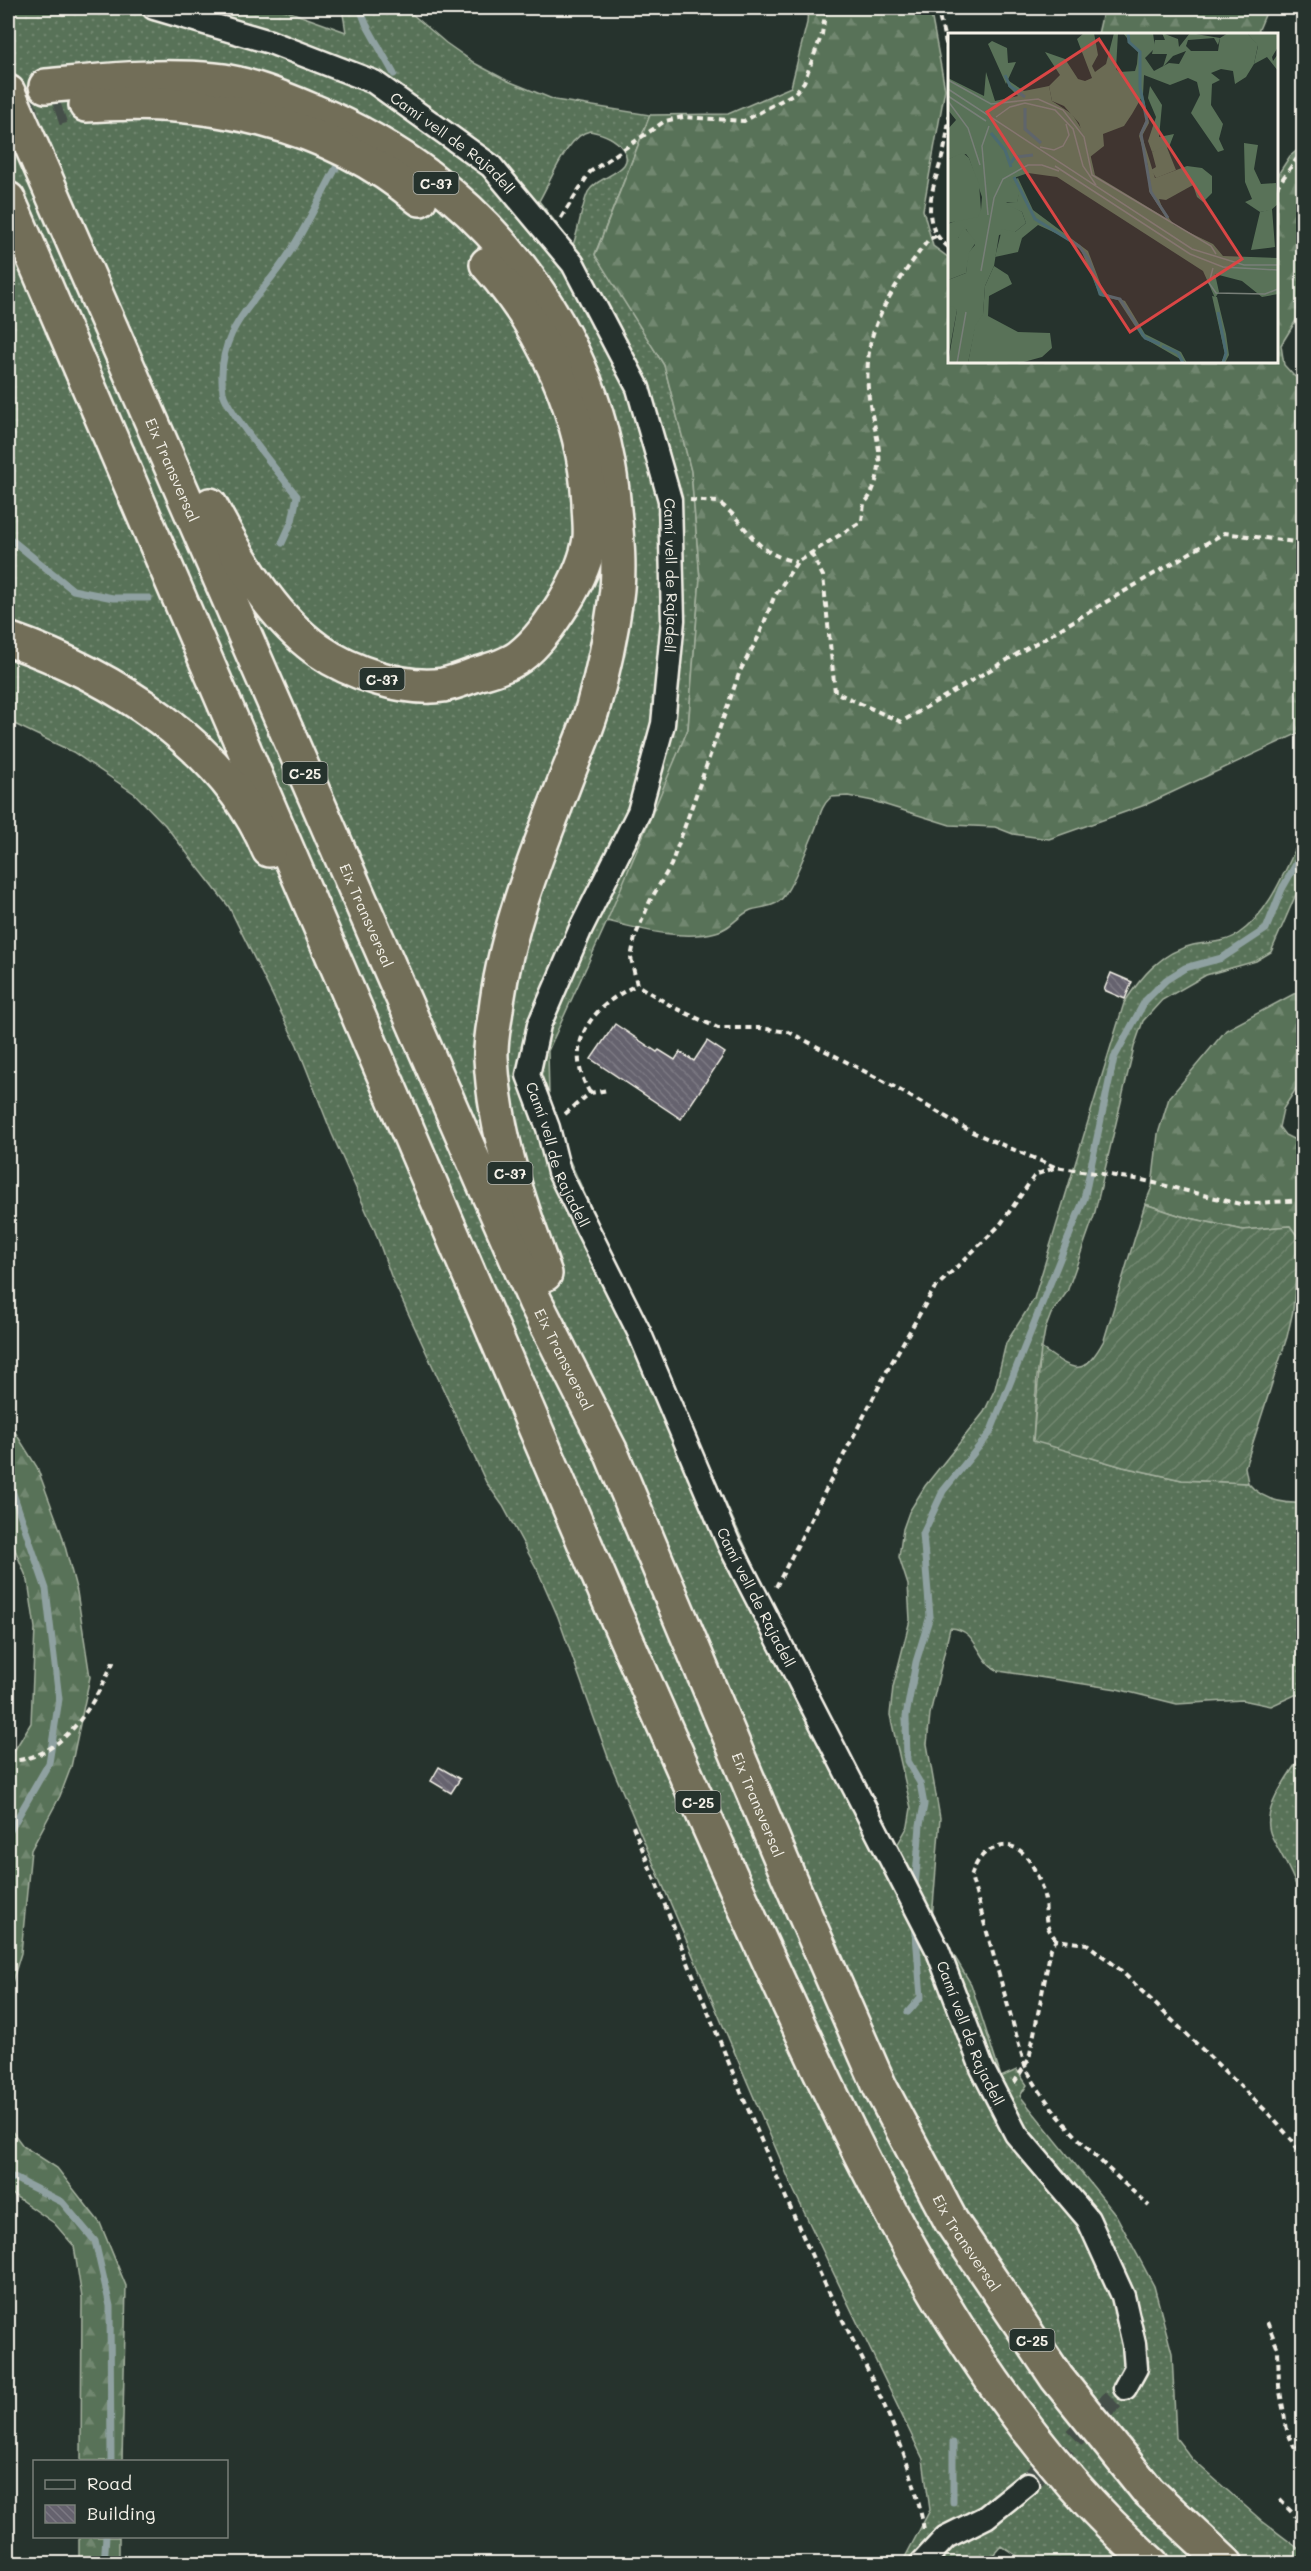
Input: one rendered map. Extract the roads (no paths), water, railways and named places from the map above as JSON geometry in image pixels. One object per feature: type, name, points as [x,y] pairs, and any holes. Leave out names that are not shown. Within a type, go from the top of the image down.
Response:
[{"type":"highway","name":"C-37","points":[[157,432],[192,471],[241,564],[277,610],[317,649],[345,666],[396,683],[442,685],[488,671],[519,657],[552,622],[584,563],[590,536],[587,478],[574,420],[547,352],[513,293],[455,228],[399,181],[336,147],[274,121],[216,108],[54,97],[134,78],[216,80],[282,98],[356,129],[410,162],[473,214],[532,280],[571,346],[594,409],[611,469],[617,542],[617,595],[593,708],[525,885],[503,960],[491,1053],[498,1120],[513,1187],[610,1450]]},
{"type":"highway","name":"Eix Transversal","points":[[8,92],[535,1301],[610,1450],[789,1878],[880,2086],[951,2221],[1071,2395],[1148,2491],[1226,2564]]},
{"type":"highway","name":"C-25","points":[[8,199],[555,1475],[741,1902],[834,2102],[908,2248],[1017,2415],[1113,2529],[1152,2564]]},
{"type":"highway","points":[[8,639],[57,656],[111,686],[174,727],[232,789],[257,826],[285,888],[345,982]]},
{"type":"street","name":"Camí vell de Rajadell","points":[[154,8],[270,42],[374,82],[491,166],[573,264],[638,387],[670,500],[673,620],[663,724],[639,812],[581,928],[538,1025],[530,1054],[528,1075],[548,1128],[559,1172],[639,1332],[728,1542],[939,1951],[982,2068],[1016,2134],[1088,2219],[1123,2296],[1134,2344],[1136,2368],[1125,2388]]},
{"type":"street","points":[[924,2559],[946,2537],[986,2517],[1027,2484]]},
{"type":"waterway","points":[[360,8],[366,24],[394,74]]},
{"type":"waterway","points":[[282,543],[292,521],[297,496],[226,401],[223,392],[222,370],[225,350],[232,332],[290,252],[336,168]]},
{"type":"waterway","points":[[8,537],[73,590],[113,598],[149,598]]},
{"type":"waterway","points":[[915,1888],[920,1825],[924,1805],[920,1783],[907,1761],[906,1716],[916,1662],[930,1616],[923,1534],[943,1491],[990,1433],[1084,1199],[1114,1058],[1145,1001],[1166,980],[1185,968],[1222,958],[1266,929],[1282,889],[1304,850]]},
{"type":"waterway","points":[[8,1479],[46,1589],[59,1699],[49,1763],[8,1834]]},
{"type":"waterway","points":[[8,1922],[10,1930],[8,1937]]},
{"type":"waterway","points":[[908,2012],[921,1997],[915,1923]]},
{"type":"waterway","points":[[8,2175],[62,2202],[95,2241],[110,2306],[111,2460]]},
{"type":"waterway","points":[[953,2443],[953,2502]]},
{"type":"waterway","points":[[104,2564],[106,2538]]},
{"type":"tunnel","points":[[8,125],[62,107]]},
{"type":"tunnel","points":[[1027,2484],[1125,2388]]}]
